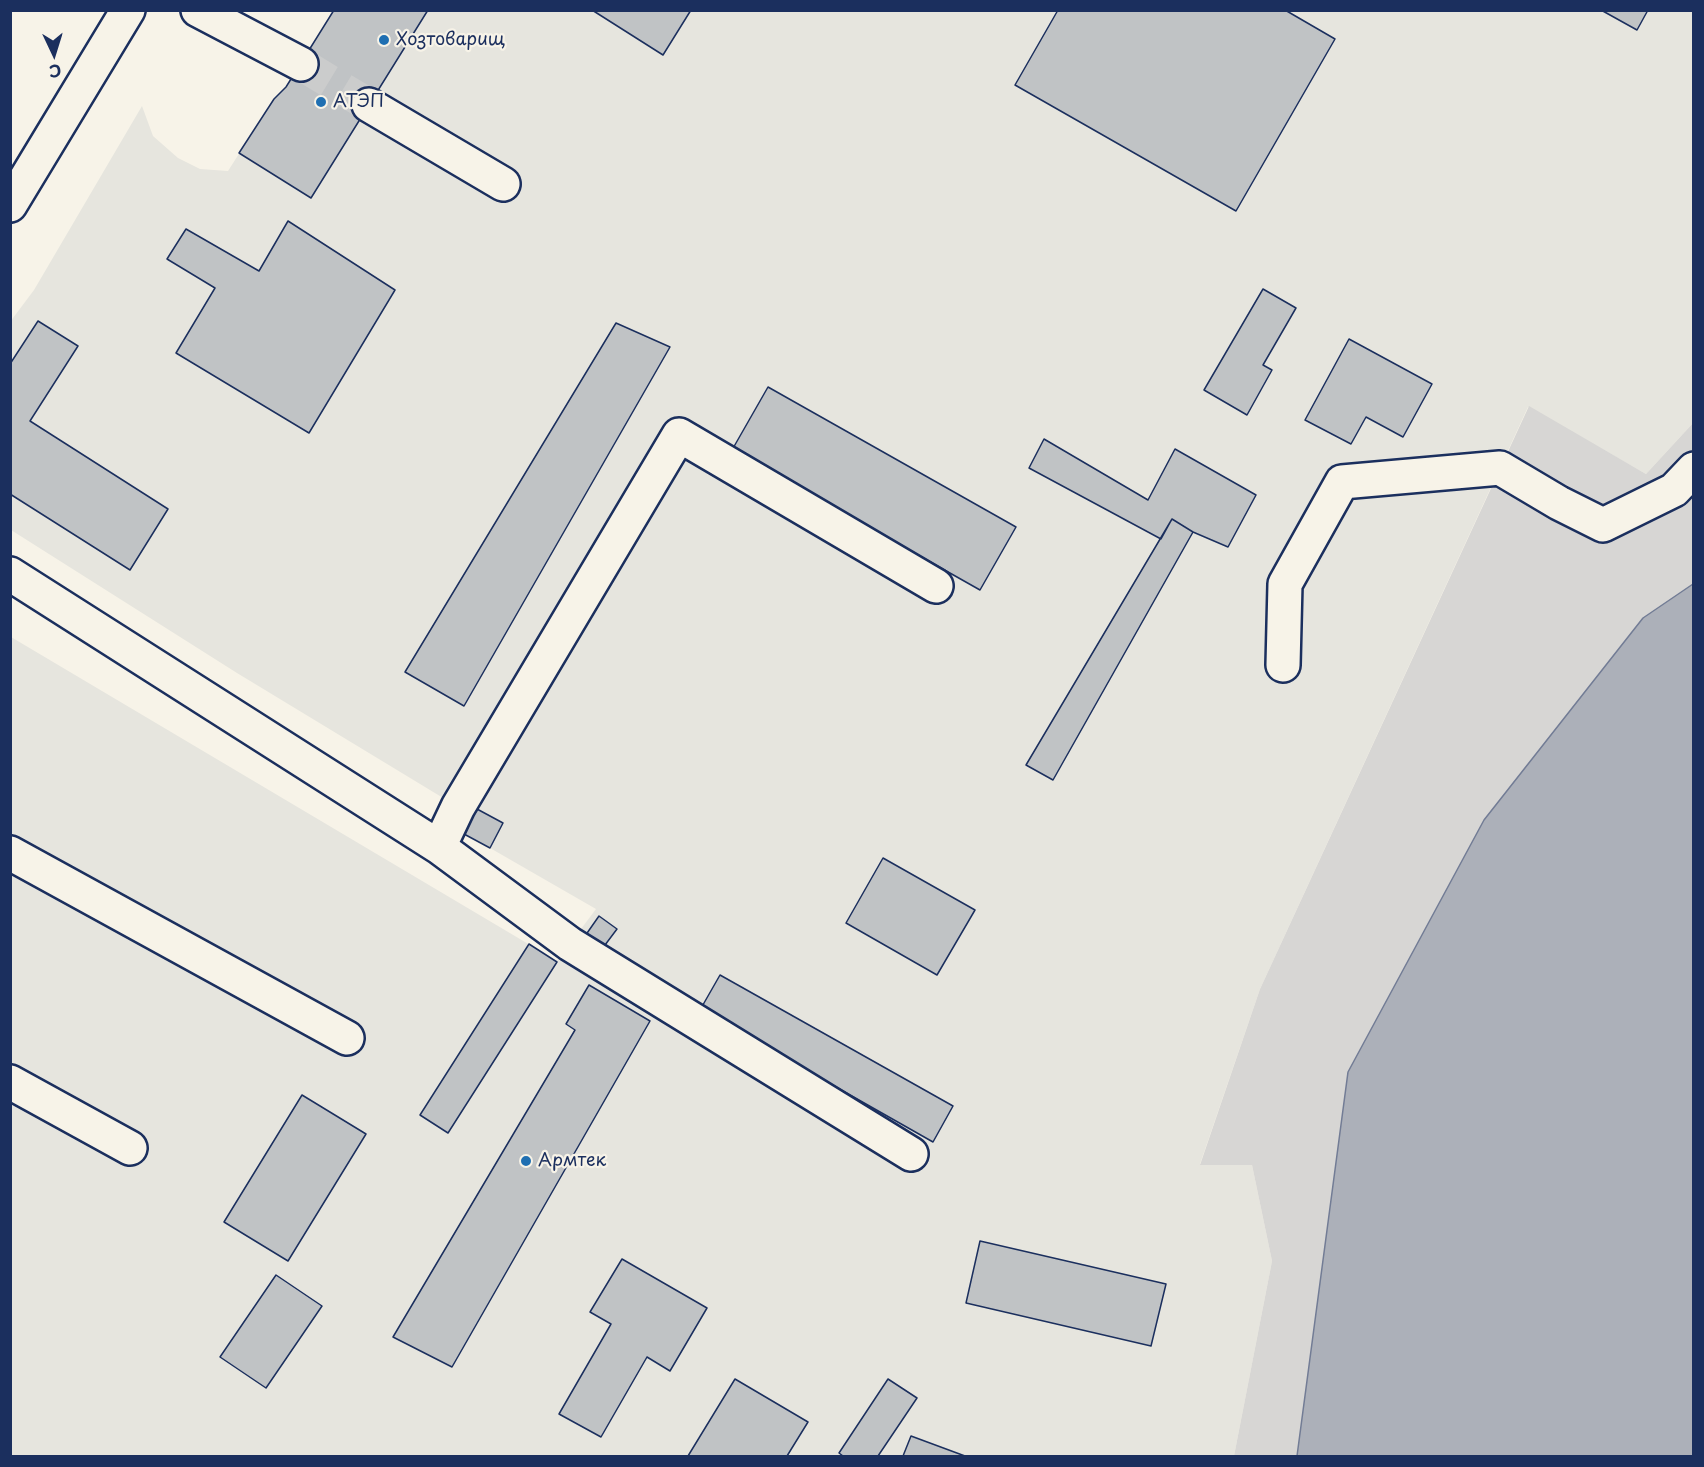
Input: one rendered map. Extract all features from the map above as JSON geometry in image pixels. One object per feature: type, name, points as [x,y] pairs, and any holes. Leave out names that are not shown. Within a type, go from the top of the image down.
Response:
[{"type":"main road","points":[[10,205],[128,10]]},
{"type":"main road","points":[[198,10],[301,64]]},
{"type":"main road","points":[[369,105],[503,184]]},
{"type":"main road","points":[[438,848],[458,807],[679,435],[936,586]]},
{"type":"main road","points":[[1283,665],[1285,584],[1342,482],[1500,468],[1559,503],[1603,525],[1674,490],[1694,470]]},
{"type":"main road","points":[[10,574],[438,848],[570,944],[911,1154]]},
{"type":"main road","points":[[10,853],[347,1038]]},
{"type":"main road","points":[[10,1082],[130,1148]]},
{"type":"shaded area","points":[[334,11],[1693,11],[1693,423],[1646,474],[1528,407],[1260,989],[1200,1164],[1252,1165],[1272,1261],[1234,1456],[11,1456],[11,637],[557,961],[596,909],[490,848],[502,823],[477,809],[458,807],[237,673],[11,530],[10,322],[34,290],[142,106],[153,136],[178,158],[200,169],[228,171],[274,99],[286,87]]},
{"type":"shaded area","points":[[1529,406],[1646,474],[1693,423],[1693,1456],[1234,1456],[1272,1261],[1252,1165],[1200,1165],[1260,989]]},
{"type":"shaded area","points":[[1693,584],[1693,1456],[1297,1456],[1348,1072],[1484,820],[1643,618]]},
{"type":"building","name":"АТЭП","points":[[334,10],[428,10],[311,198],[239,153],[274,99],[286,87]]},
{"type":"building","points":[[592,10],[691,10],[663,55]]},
{"type":"building","points":[[1058,10],[1285,10],[1335,39],[1236,211],[1015,85]]},
{"type":"building","points":[[1601,10],[1648,10],[1637,30]]},
{"type":"building","points":[[288,221],[395,290],[309,433],[176,353],[215,288],[167,259],[186,229],[259,271]]},
{"type":"building","points":[[1263,289],[1296,308],[1263,365],[1272,370],[1247,415],[1204,390]]},
{"type":"building","points":[[38,321],[78,346],[30,421],[168,509],[130,570],[10,494],[10,364]]},
{"type":"building","points":[[616,323],[670,347],[464,706],[405,672]]},
{"type":"building","points":[[1349,339],[1432,384],[1403,437],[1366,417],[1351,444],[1305,420]]},
{"type":"building","points":[[768,387],[1016,527],[980,590],[732,450]]},
{"type":"building","points":[[1044,439],[1148,500],[1175,449],[1256,495],[1228,547],[1193,532],[1172,519],[1161,539],[1029,468]]},
{"type":"building","points":[[1172,519],[1193,532],[1053,780],[1026,765]]},
{"type":"building","points":[[477,809],[503,823],[490,848],[464,834]]},
{"type":"building","points":[[883,858],[975,910],[937,975],[846,923]]},
{"type":"building","points":[[599,916],[617,929],[602,949],[585,936]]},
{"type":"building","points":[[529,944],[557,962],[448,1133],[420,1115]]},
{"type":"building","points":[[720,975],[953,1106],[933,1142],[700,1010]]},
{"type":"building","points":[[589,985],[650,1021],[452,1367],[393,1337],[575,1030],[566,1024]]},
{"type":"building","points":[[302,1095],[366,1134],[288,1261],[224,1222]]},
{"type":"building","points":[[980,1241],[1166,1284],[1151,1346],[966,1303]]},
{"type":"building","points":[[622,1259],[707,1308],[670,1371],[647,1357],[601,1437],[559,1414],[611,1324],[590,1312]]},
{"type":"building","points":[[276,1275],[322,1306],[266,1388],[220,1357]]},
{"type":"building","points":[[735,1379],[808,1422],[787,1456],[688,1456]]},
{"type":"building","points":[[888,1379],[917,1398],[878,1456],[843,1456],[839,1453]]},
{"type":"building","points":[[911,1436],[965,1456],[903,1456]]},
{"type":"tunnel","points":[[301,64],[369,105]]},
{"type":"place","name":"Хозтоварищ","points":[[384,40]]},
{"type":"place","name":"АТЭП","points":[[321,102]]},
{"type":"place","name":"Армтек","points":[[526,1161]]}]
